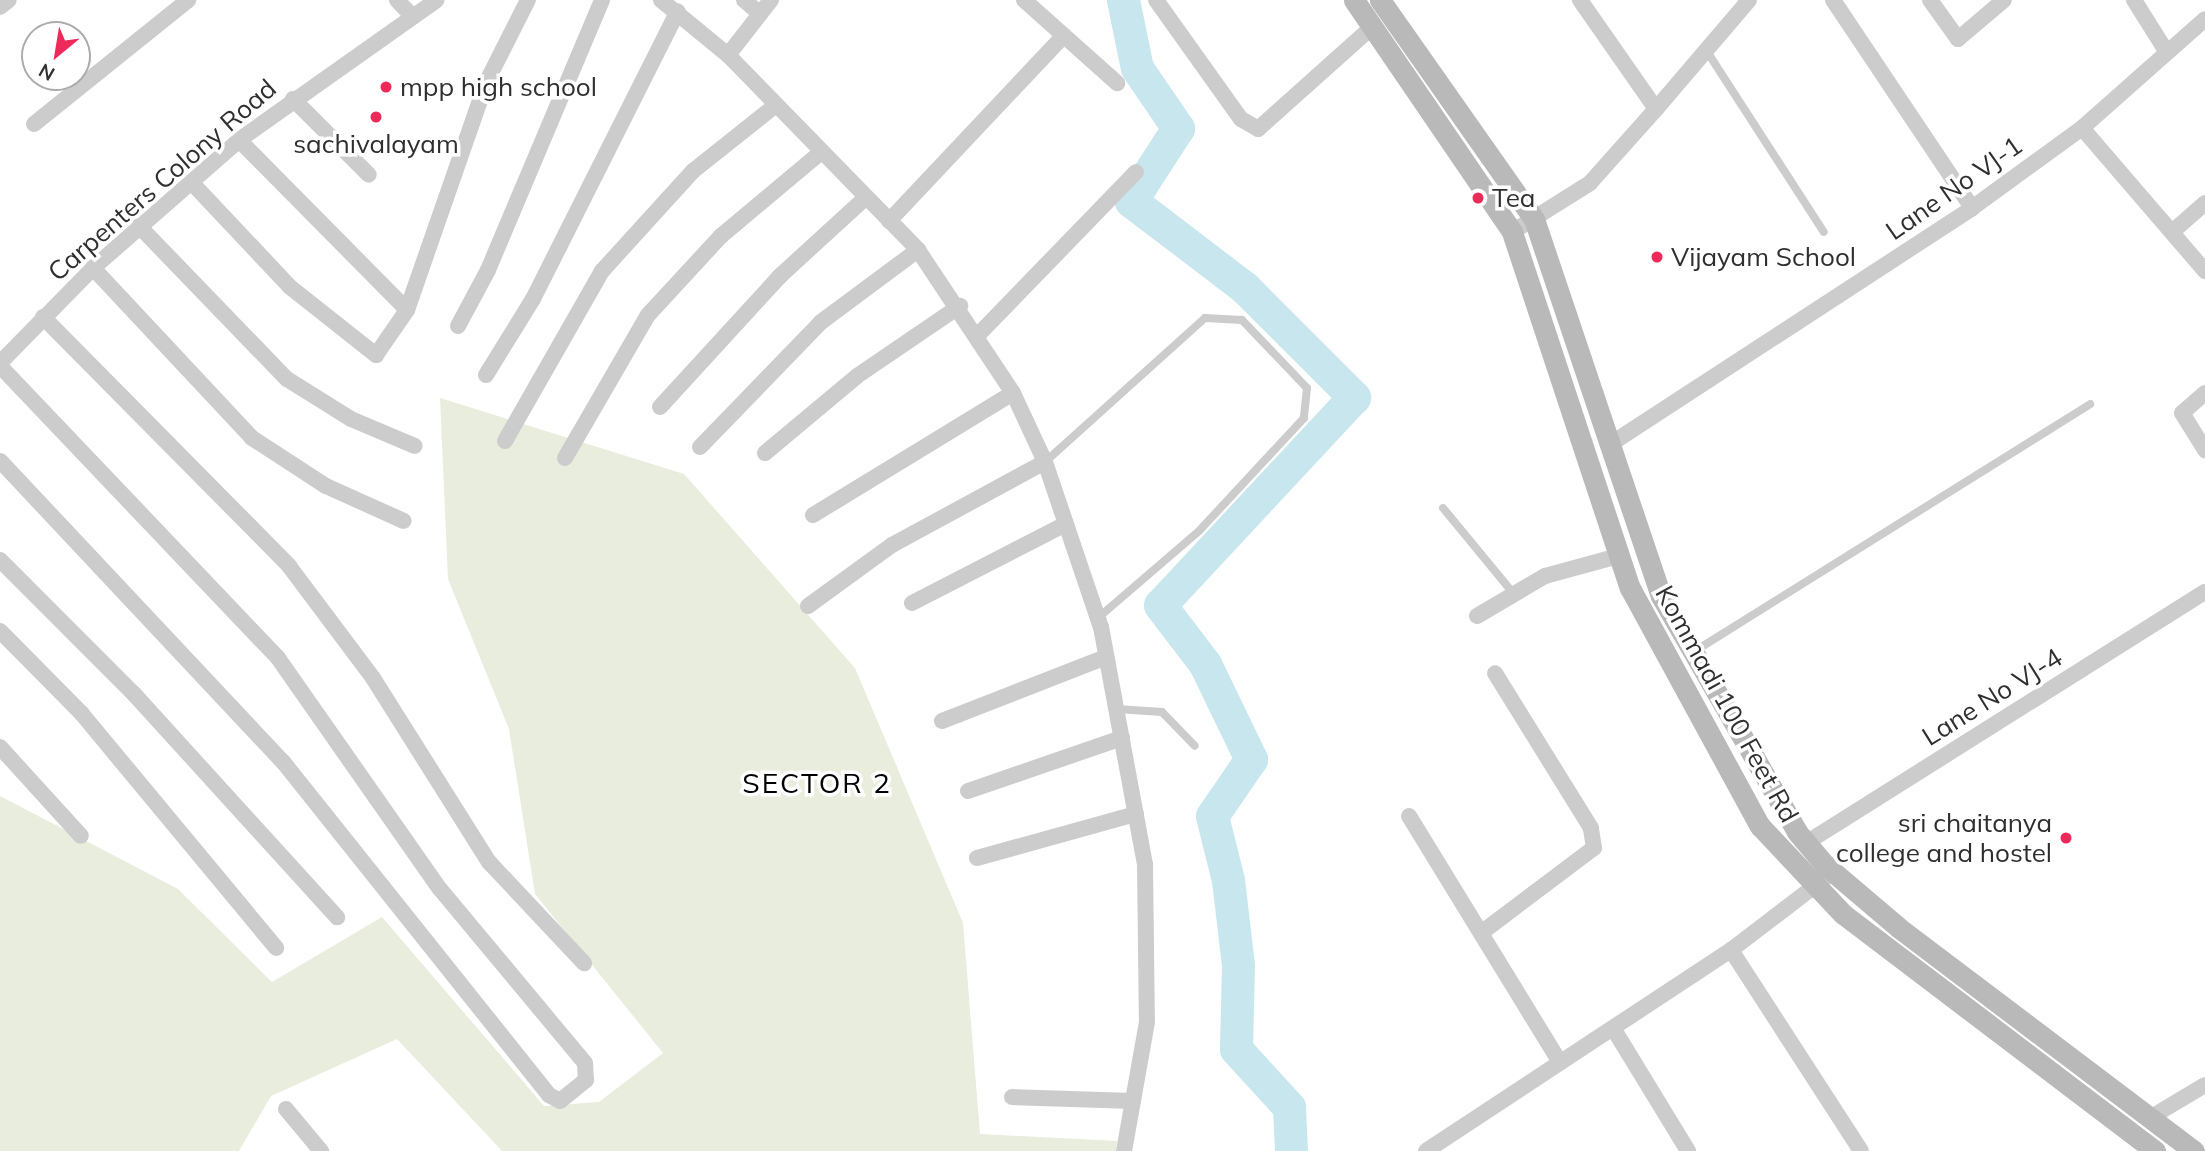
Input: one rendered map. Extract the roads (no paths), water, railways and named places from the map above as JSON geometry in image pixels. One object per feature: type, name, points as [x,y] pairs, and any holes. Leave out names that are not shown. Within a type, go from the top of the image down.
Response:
[{"type":"main road","name":"Kommadi 100 Feet Rd","points":[[1354,0],[1512,232],[1618,556],[1644,623],[1735,786],[1814,889],[2155,1151]]},
{"type":"main road","name":"Kommadi 100 Feet Rd","points":[[1380,0],[1534,219],[1647,561],[1691,654],[1806,843],[1833,872],[2148,1119],[2194,1151]]},
{"type":"street","points":[[0,7],[9,0]]},
{"type":"street","points":[[34,124],[188,0]]},
{"type":"street","points":[[397,0],[414,17]]},
{"type":"street","name":"Carpenters Colony Road","points":[[0,364],[93,268],[139,226],[193,184],[239,140],[293,99],[437,0]]},
{"type":"street","points":[[193,184],[290,287],[364,351],[384,351],[407,310],[486,83],[528,0]]},
{"type":"street","points":[[458,326],[488,270],[602,0]]},
{"type":"street","points":[[661,0],[678,10],[728,55],[918,250],[960,306],[1013,393],[1045,462],[1098,618],[1136,814],[1148,942],[1147,1022],[1124,1151]]},
{"type":"street","points":[[744,0],[760,14]]},
{"type":"street","points":[[728,55],[771,0]]},
{"type":"street","points":[[1024,0],[1116,83]]},
{"type":"street","points":[[1156,0],[1241,119],[1258,129],[1372,27]]},
{"type":"street","points":[[1580,0],[1656,109]]},
{"type":"street","points":[[1512,232],[1590,183],[1708,53],[1749,0]]},
{"type":"street","points":[[1833,0],[1972,208]]},
{"type":"street","points":[[1930,0],[1958,39],[2004,0]]},
{"type":"street","points":[[2134,0],[2166,51]]},
{"type":"street","points":[[486,375],[533,299],[678,10]]},
{"type":"street","name":"Lane No VJ-1","points":[[1609,445],[1972,208],[2082,128],[2205,19]]},
{"type":"street","points":[[889,221],[1064,35]]},
{"type":"street","points":[[293,99],[369,175]]},
{"type":"street","points":[[505,441],[602,271],[683,181],[776,105]]},
{"type":"street","points":[[2082,128],[2205,271]]},
{"type":"street","points":[[239,140],[407,310]]},
{"type":"street","points":[[565,458],[648,315],[721,236],[821,152]]},
{"type":"street","points":[[978,335],[1136,172]]},
{"type":"street","points":[[660,407],[780,275],[865,198]]},
{"type":"street","points":[[2172,232],[2205,203]]},
{"type":"street","points":[[139,226],[287,379],[351,419],[415,446]]},
{"type":"street","points":[[700,447],[821,322],[918,250]]},
{"type":"street","points":[[93,268],[261,446],[326,486],[404,521]]},
{"type":"street","points":[[765,453],[857,376],[960,306]]},
{"type":"street","points":[[43,317],[289,566],[373,678],[489,862],[584,963]]},
{"type":"street","points":[[0,364],[278,658],[440,889],[585,1063],[586,1080],[560,1101],[549,1095],[283,762],[0,461]]},
{"type":"street","points":[[813,515],[1013,393]]},
{"type":"street","points":[[2205,393],[2182,413],[2205,450]]},
{"type":"street","points":[[808,606],[892,545],[1045,462]]},
{"type":"street","points":[[912,603],[1066,524]]},
{"type":"street","points":[[1477,616],[1513,593],[1618,556]]},
{"type":"street","points":[[0,560],[134,694],[337,917]]},
{"type":"street","name":"Lane No VJ-4","points":[[1806,843],[2205,592]]},
{"type":"street","points":[[0,631],[82,714],[276,948]]},
{"type":"street","points":[[942,721],[1107,657]]},
{"type":"street","points":[[1481,933],[1594,848],[1591,828],[1495,673]]},
{"type":"street","points":[[968,792],[1122,738]]},
{"type":"street","points":[[1,751],[81,836]]},
{"type":"street","points":[[977,859],[1136,814]]},
{"type":"street","points":[[1409,816],[1560,1062]]},
{"type":"street","points":[[1426,1151],[1731,950],[1833,872]]},
{"type":"street","points":[[1731,950],[1861,1151]]},
{"type":"street","points":[[1613,1028],[1688,1151]]},
{"type":"street","points":[[2148,1119],[2205,1085]]},
{"type":"street","points":[[1012,1097],[1133,1101]]},
{"type":"street","points":[[286,1109],[319,1150]]},
{"type":"lane","points":[[1708,53],[1824,232]]},
{"type":"lane","points":[[1045,462],[1205,318],[1242,320],[1307,387],[1304,418],[1199,530],[1098,618]]},
{"type":"lane","points":[[1691,654],[2090,404]]},
{"type":"lane","points":[[1443,508],[1513,593]]},
{"type":"lane","points":[[1117,709],[1162,712],[1195,746]]},
{"type":"waterway","points":[[1123,0],[1137,68],[1178,128],[1131,201],[1244,287],[1354,397],[1160,605],[1205,664],[1251,759],[1212,816],[1228,880],[1238,965],[1236,1049],[1289,1107],[1291,1151]]},
{"type":"place","name":"mpp high school","points":[[386,87]]},
{"type":"place","name":"sachivalayam","points":[[376,117]]},
{"type":"place","name":"Tea","points":[[1478,198]]},
{"type":"place","name":"Vijayam School","points":[[1657,257]]},
{"type":"place","name":"sri chaitanya college and hostel","points":[[2066,838]]},
{"type":"district","name":"SECTOR 2","points":[[817,783]]}]
